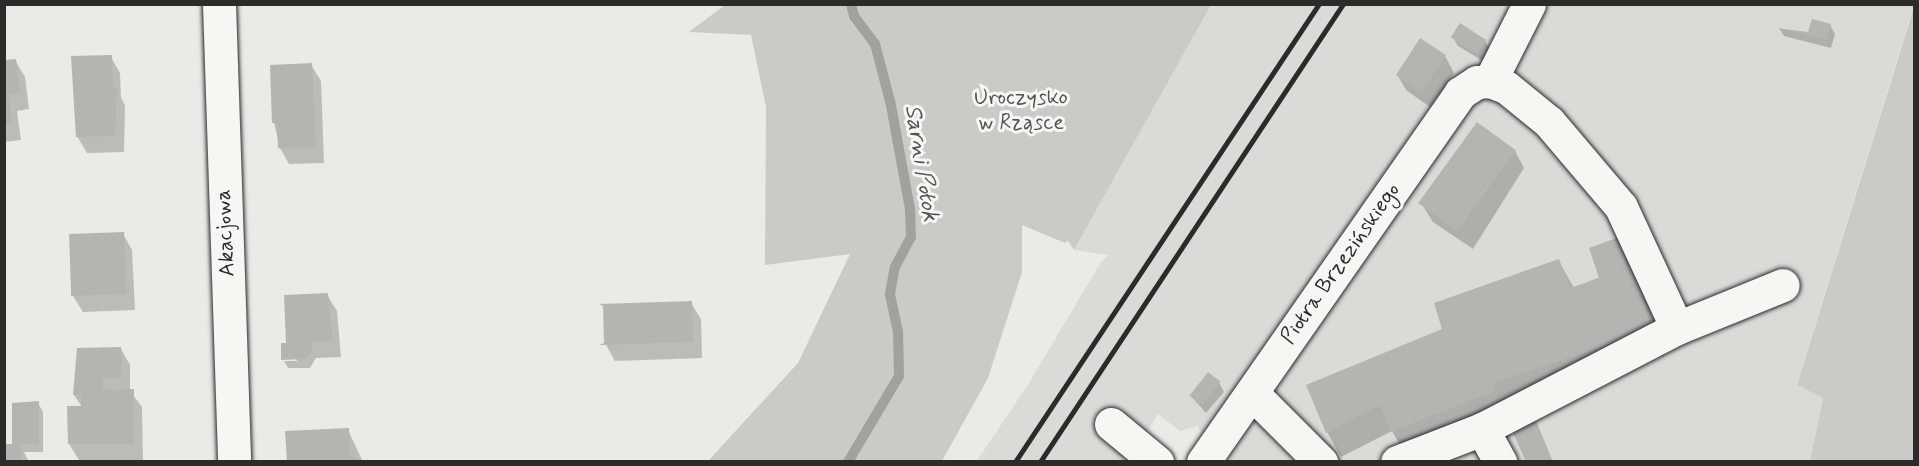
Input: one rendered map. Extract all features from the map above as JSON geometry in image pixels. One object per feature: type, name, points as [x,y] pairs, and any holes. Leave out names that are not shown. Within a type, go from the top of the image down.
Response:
[{"type":"street","name":"Akacjowa","points":[[219,4],[234,462]]},
{"type":"street","points":[[1529,4],[1498,84],[1549,122],[1621,207],[1677,328]]},
{"type":"street","name":"Piotra Brzezińskiego","points":[[1203,462],[1460,93],[1477,82],[1498,84]]},
{"type":"street","points":[[1397,462],[1482,429],[1677,328],[1783,285]]},
{"type":"street","points":[[1252,393],[1322,462]]},
{"type":"street","points":[[1111,424],[1157,462]]},
{"type":"street","points":[[1482,429],[1500,462]]},
{"type":"shaded area","points":[[1211,5],[1914,5],[1797,384],[1823,398],[1810,461],[1228,461],[1197,426],[1180,431],[1158,414],[1129,461],[976,462],[1029,383],[1101,262],[1109,255],[1074,250]]},
{"type":"green space","name":"Uroczysko w Rząsce","points":[[725,5],[1211,5],[1074,250],[1068,241],[1065,243],[1022,225],[1022,272],[988,378],[942,461],[708,461],[798,363],[850,254],[765,265],[766,107],[751,35],[689,32]]},
{"type":"green space","points":[[1914,7],[1914,461],[1810,461],[1823,398],[1797,385]]},
{"type":"building","points":[[1812,19],[1831,24],[1827,40],[1777,28],[1808,32]]},
{"type":"building","points":[[1460,23],[1486,40],[1477,54],[1451,37]]},
{"type":"building","points":[[1420,38],[1446,55],[1422,92],[1396,75]]},
{"type":"building","points":[[112,55],[113,87],[117,87],[115,136],[76,137],[71,56]]},
{"type":"building","points":[[16,59],[20,93],[9,95],[12,123],[4,125],[4,60]]},
{"type":"building","points":[[312,63],[316,147],[278,148],[277,123],[272,123],[270,65]]},
{"type":"building","points":[[1477,122],[1516,150],[1457,231],[1418,203]]},
{"type":"building","points":[[124,232],[126,294],[71,296],[69,234]]},
{"type":"building","points":[[1622,236],[1652,330],[1493,383],[1495,391],[1391,432],[1380,405],[1326,433],[1306,385],[1442,329],[1434,303],[1559,259],[1570,288],[1599,278],[1589,248]]},
{"type":"building","points":[[328,293],[333,341],[312,342],[312,351],[305,359],[281,360],[281,343],[286,343],[284,295]]},
{"type":"building","points":[[692,301],[693,342],[599,345],[604,343],[603,306],[599,304]]},
{"type":"building","points":[[121,347],[122,378],[103,378],[103,390],[134,389],[134,444],[68,444],[67,406],[81,406],[81,395],[73,395],[77,348]]},
{"type":"building","points":[[1208,372],[1221,382],[1202,405],[1190,396]]},
{"type":"building","points":[[39,401],[39,444],[21,445],[21,462],[4,462],[4,444],[12,444],[12,403]]},
{"type":"building","points":[[1535,418],[1553,462],[1526,462],[1511,428]]},
{"type":"building","points":[[349,428],[350,455],[365,462],[287,462],[285,431]]},
{"type":"waterway","name":"Sarni Potok","points":[[848,462],[899,376],[898,332],[890,294],[895,267],[911,237],[910,209],[891,105],[875,44],[854,16],[851,4]]},
{"type":"railway","points":[[1015,462],[1319,4]]},
{"type":"railway","points":[[1040,462],[1343,4]]}]
